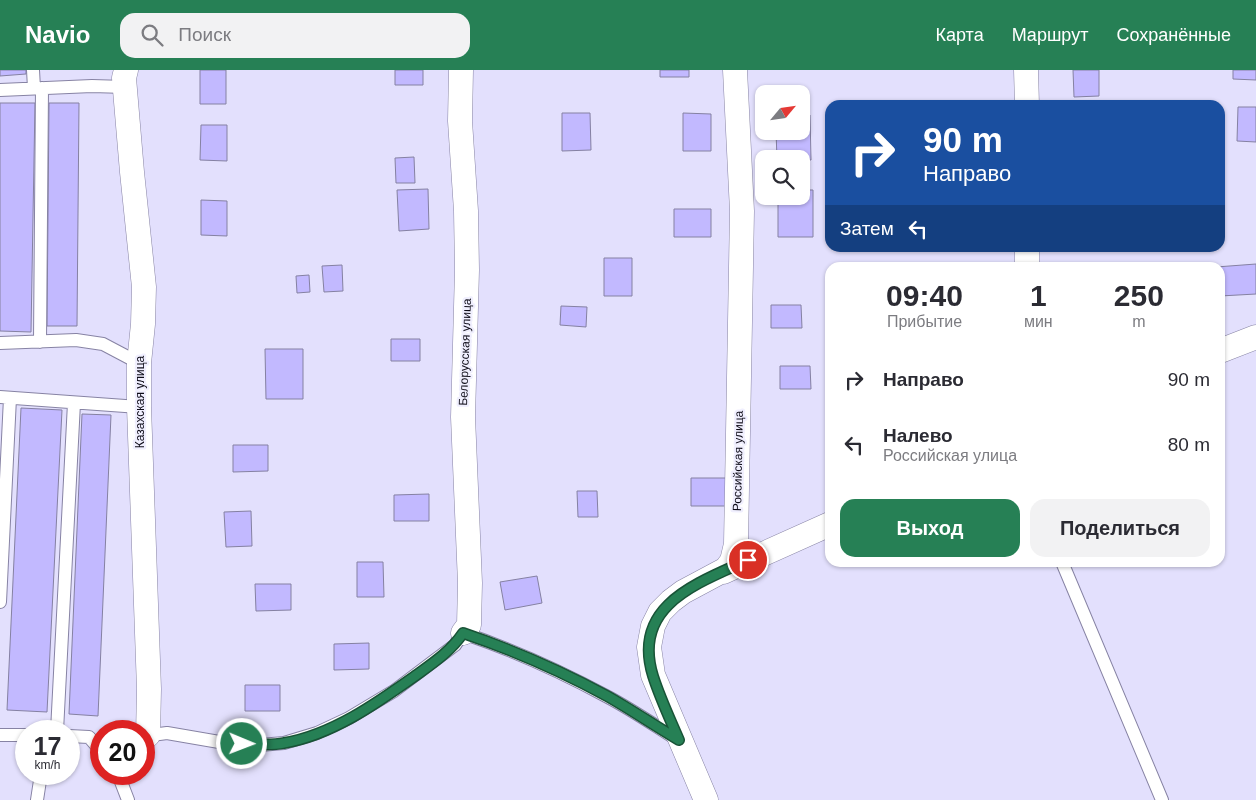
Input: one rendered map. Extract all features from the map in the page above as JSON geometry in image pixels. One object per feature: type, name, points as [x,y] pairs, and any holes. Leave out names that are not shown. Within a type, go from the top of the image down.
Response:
[{"type":"street","name":"Белорусская улица","points":[[461,70],[460,121],[466,212],[467,270],[463,417],[470,582],[469,625],[463,633]]},
{"type":"street","name":"Российская улица","points":[[723,572],[732,561],[736,544],[742,211],[735,70]]},
{"type":"street","points":[[1026,70],[1026,100]]},
{"type":"street","name":"Казахская улица","points":[[126,78],[132,172],[144,287],[144,324],[138,363],[149,679],[147,720]]},
{"type":"street","points":[[1225,349],[1256,337]]},
{"type":"street","points":[[706,800],[653,675],[649,647],[653,626],[660,612],[671,601],[701,582],[825,526]]},
{"type":"lane","points":[[33,70],[38,88],[40,342]]},
{"type":"lane","points":[[0,90],[92,86],[126,78]]},
{"type":"lane","points":[[0,343],[76,340],[103,344],[138,363]]},
{"type":"lane","points":[[0,602],[5,398],[139,407]]},
{"type":"lane","points":[[58,720],[74,403]]},
{"type":"lane","points":[[1064,567],[1162,800]]},
{"type":"lane","points":[[155,735],[167,734],[225,743],[260,745],[284,743],[317,734],[349,718],[394,691],[455,645],[463,633],[540,662],[608,696],[679,740]]},
{"type":"lane","points":[[0,735],[15,735]]},
{"type":"lane","points":[[37,800],[39,785]]},
{"type":"lane","points":[[122,785],[128,800]]},
{"type":"building","points":[[0,70],[26,70],[26,74],[0,76]]},
{"type":"building","points":[[200,70],[226,70],[226,104],[200,104]]},
{"type":"building","points":[[395,70],[423,70],[423,85],[395,85]]},
{"type":"building","points":[[660,70],[689,70],[689,77],[660,77]]},
{"type":"building","points":[[1073,70],[1099,70],[1099,96],[1074,97]]},
{"type":"building","points":[[1233,70],[1256,70],[1256,80],[1233,79]]},
{"type":"building","points":[[0,103],[35,103],[31,332],[0,331]]},
{"type":"building","points":[[49,103],[79,103],[77,326],[47,326]]},
{"type":"building","points":[[1238,107],[1256,107],[1256,142],[1237,141]]},
{"type":"building","points":[[562,113],[590,113],[591,150],[562,151]]},
{"type":"building","points":[[683,113],[711,114],[711,151],[683,151]]},
{"type":"building","points":[[810,115],[811,160],[810,150],[777,150],[776,140],[810,140]]},
{"type":"building","points":[[201,125],[227,125],[227,161],[200,160]]},
{"type":"building","points":[[414,157],[415,183],[396,183],[395,158]]},
{"type":"building","points":[[428,189],[429,229],[399,231],[397,190]]},
{"type":"building","points":[[810,190],[813,190],[813,237],[778,237],[778,205],[810,205]]},
{"type":"building","points":[[201,200],[227,201],[227,236],[201,235]]},
{"type":"building","points":[[674,209],[711,209],[711,237],[674,237]]},
{"type":"building","points":[[604,258],[632,258],[632,296],[604,296]]},
{"type":"building","points":[[1256,264],[1256,294],[1225,296],[1225,266]]},
{"type":"building","points":[[342,265],[343,291],[324,292],[322,266]]},
{"type":"building","points":[[309,275],[310,292],[297,293],[296,276]]},
{"type":"building","points":[[771,305],[801,305],[802,328],[771,328]]},
{"type":"building","points":[[561,306],[587,307],[586,327],[560,325]]},
{"type":"building","points":[[391,339],[420,339],[420,361],[391,361]]},
{"type":"building","points":[[265,349],[303,349],[303,399],[266,399]]},
{"type":"building","points":[[780,366],[810,366],[811,389],[780,389]]},
{"type":"building","points":[[21,408],[62,410],[47,712],[7,710]]},
{"type":"building","points":[[82,414],[111,415],[98,716],[69,714]]},
{"type":"building","points":[[233,445],[268,445],[268,471],[233,472]]},
{"type":"building","points":[[691,478],[728,478],[728,506],[691,506]]},
{"type":"building","points":[[577,491],[597,491],[598,517],[578,517]]},
{"type":"building","points":[[429,494],[429,521],[394,521],[394,495]]},
{"type":"building","points":[[251,511],[252,546],[226,547],[224,512]]},
{"type":"building","points":[[357,562],[383,562],[384,597],[357,597]]},
{"type":"building","points":[[537,576],[542,603],[505,610],[500,582]]},
{"type":"building","points":[[255,584],[291,584],[291,610],[256,611]]},
{"type":"building","points":[[369,643],[369,669],[334,670],[334,644]]},
{"type":"building","points":[[245,685],[280,685],[280,711],[245,711]]},
{"type":"route","points":[[242,744],[284,743],[317,734],[349,718],[394,691],[432,663],[455,645],[463,633],[540,662],[608,696],[679,740],[653,675],[650,660],[650,636],[656,618],[671,601],[683,592],[748,560]]}]
